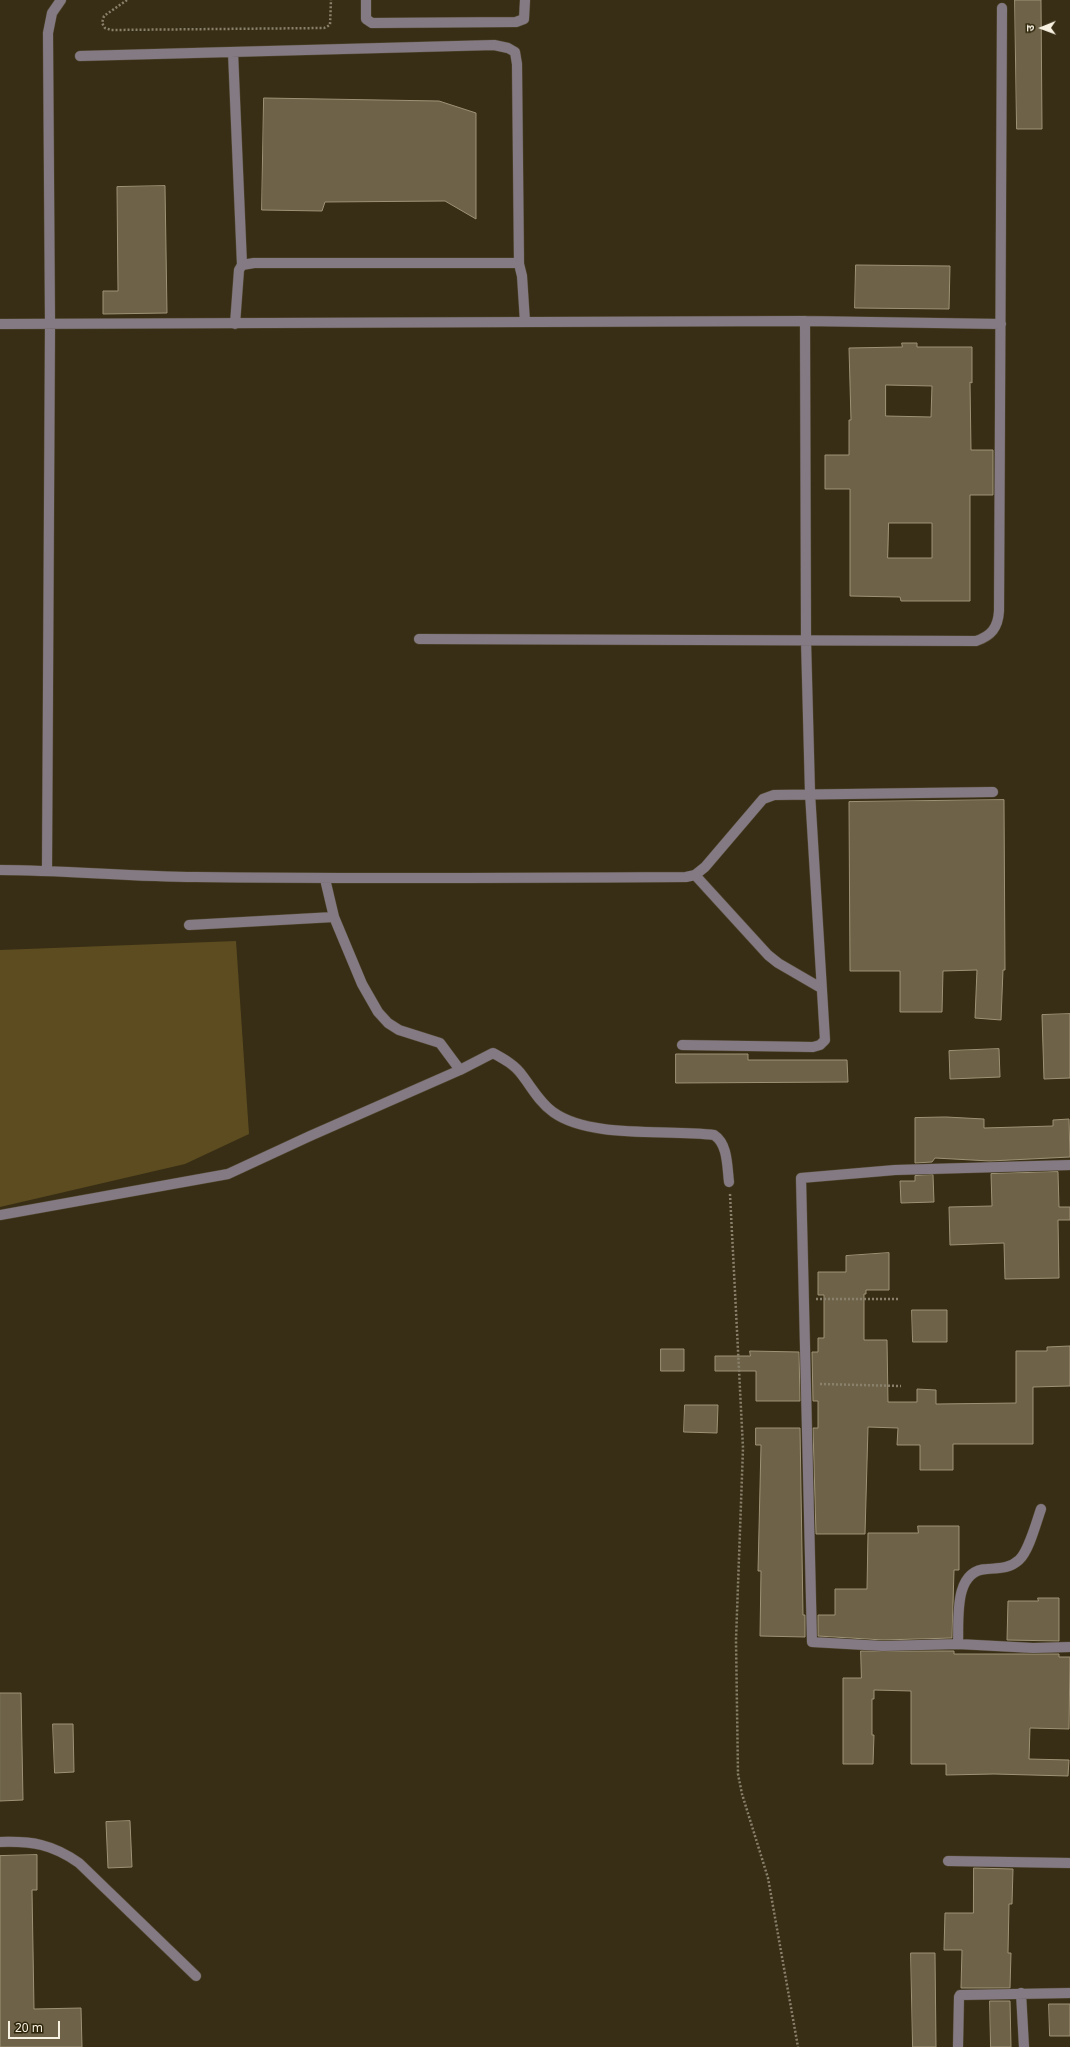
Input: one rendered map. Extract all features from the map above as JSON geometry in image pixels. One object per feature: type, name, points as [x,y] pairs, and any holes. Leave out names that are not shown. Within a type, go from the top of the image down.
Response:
[{"type":"street","points":[[366,0],[366,19],[372,23],[516,22],[524,19],[525,0]]},
{"type":"street","points":[[47,870],[50,324],[48,33],[52,13],[58,1]]},
{"type":"street","points":[[419,639],[976,641],[985,638],[995,628],[999,611],[1002,8]]},
{"type":"street","points":[[80,56],[494,45],[508,48],[515,52],[517,64],[519,264],[522,276],[526,322]]},
{"type":"street","points":[[233,52],[242,265],[237,280],[235,324]]},
{"type":"street","points":[[242,265],[254,263],[519,264]]},
{"type":"street","points":[[0,324],[805,321],[1001,324]]},
{"type":"street","points":[[682,1045],[801,1047],[820,1045],[825,1040],[826,1032],[821,988],[810,793],[806,640],[805,321]]},
{"type":"street","points":[[0,870],[47,870],[172,877],[325,879],[686,877],[694,875],[705,868],[763,799],[783,794],[810,793],[993,792]]},
{"type":"street","points":[[694,875],[768,955],[778,963],[821,988]]},
{"type":"street","points":[[325,879],[334,917],[362,984],[378,1012],[388,1023],[399,1030],[440,1043],[460,1070]]},
{"type":"street","points":[[189,926],[334,917]]},
{"type":"street","points":[[0,1215],[228,1174],[460,1070],[493,1053],[511,1064],[552,1112],[576,1124],[602,1129],[714,1135],[721,1141],[725,1151],[730,1182]]},
{"type":"street","points":[[1070,1165],[895,1170],[800,1178],[812,1642],[883,1646],[958,1644],[1034,1648],[1070,1647]]},
{"type":"street","points":[[958,1644],[960,1599],[966,1580],[979,1569],[1003,1568],[1012,1565],[1020,1559],[1041,1509]]},
{"type":"street","points":[[0,1842],[42,1844],[68,1855],[79,1863],[196,1976]]},
{"type":"street","points":[[948,1861],[1070,1862]]},
{"type":"street","points":[[958,2047],[959,1996],[1021,1993],[1070,1993]]},
{"type":"street","points":[[1021,1993],[1024,2047]]},
{"type":"path","points":[[127,0],[104,16],[102,23],[105,28],[111,30],[324,28],[330,25],[331,0]]},
{"type":"path","points":[[730,1182],[738,1319],[743,1448],[736,1640],[738,1774],[742,1794],[768,1878],[798,2047]]},
{"type":"path","points":[[804,1299],[898,1299]]},
{"type":"path","points":[[805,1384],[901,1386]]},
{"type":"shaded area","points":[[236,941],[249,1134],[185,1164],[0,1207],[0,950]]},
{"type":"building","points":[[1015,0],[1041,0],[1042,129],[1017,129]]},
{"type":"building","points":[[264,98],[439,101],[476,113],[476,219],[445,201],[325,202],[322,211],[262,210]]},
{"type":"building","points":[[165,186],[167,313],[103,314],[103,291],[118,291],[117,187]]},
{"type":"building","points":[[856,265],[950,266],[949,309],[855,308]]},
{"type":"building","points":[[902,343],[917,343],[917,347],[972,347],[972,383],[970,382],[971,450],[993,450],[993,495],[970,495],[970,601],[901,601],[900,597],[850,596],[850,489],[825,489],[825,455],[849,455],[849,420],[851,420],[849,348],[902,347]],"holes":[[[886,385],[932,386],[931,417],[886,416]],[[889,523],[932,523],[932,558],[888,558]]]},
{"type":"building","points":[[1004,800],[1005,970],[1003,970],[1001,1020],[975,1018],[977,970],[943,971],[942,1012],[900,1012],[900,971],[850,971],[849,802]]},
{"type":"building","points":[[1070,1014],[1070,1078],[1044,1079],[1042,1015]]},
{"type":"building","points":[[999,1049],[1000,1077],[950,1079],[949,1051]]},
{"type":"building","points":[[676,1054],[748,1054],[748,1060],[847,1060],[848,1082],[676,1083]]},
{"type":"building","points":[[946,1117],[984,1119],[984,1128],[1053,1126],[1053,1120],[1069,1119],[1070,1157],[990,1161],[935,1158],[932,1162],[915,1163],[915,1118]]},
{"type":"building","points":[[1058,1172],[1059,1207],[1070,1207],[1070,1220],[1058,1220],[1059,1278],[1005,1279],[1004,1243],[950,1245],[949,1207],[992,1206],[991,1174]]},
{"type":"building","points":[[933,1175],[934,1202],[901,1203],[900,1181],[915,1181],[915,1176]]},
{"type":"building","points":[[889,1253],[889,1290],[866,1290],[866,1294],[864,1294],[864,1340],[887,1340],[888,1402],[917,1402],[917,1389],[936,1390],[936,1404],[1016,1403],[1016,1351],[1047,1351],[1047,1347],[1070,1346],[1070,1386],[1033,1387],[1033,1444],[953,1444],[953,1470],[920,1470],[920,1445],[897,1445],[898,1428],[868,1427],[865,1534],[816,1534],[813,1428],[818,1428],[818,1401],[813,1401],[812,1352],[818,1352],[818,1338],[824,1338],[824,1295],[818,1295],[818,1272],[846,1272],[846,1256]]},
{"type":"building","points":[[912,1310],[947,1310],[947,1342],[913,1342]]},
{"type":"building","points":[[661,1349],[684,1349],[684,1371],[661,1371]]},
{"type":"building","points":[[750,1351],[799,1352],[800,1401],[756,1401],[756,1371],[715,1371],[715,1356],[750,1356]]},
{"type":"building","points":[[685,1405],[718,1405],[717,1433],[684,1432]]},
{"type":"building","points":[[756,1428],[800,1428],[803,1615],[805,1615],[805,1637],[760,1636],[761,1571],[758,1571],[761,1445],[756,1445]]},
{"type":"building","points":[[918,1526],[959,1526],[959,1570],[954,1570],[952,1638],[883,1640],[818,1636],[818,1615],[835,1615],[835,1589],[867,1589],[868,1533],[918,1533]]},
{"type":"building","points":[[1038,1598],[1059,1598],[1059,1641],[1007,1640],[1008,1601],[1038,1601]]},
{"type":"building","points":[[861,1651],[954,1651],[954,1654],[1059,1654],[1059,1657],[1070,1657],[1069,1729],[1030,1728],[1029,1759],[1069,1760],[1068,1776],[994,1774],[946,1775],[946,1764],[911,1764],[911,1691],[874,1690],[874,1699],[872,1699],[872,1735],[874,1735],[873,1764],[843,1764],[843,1678],[861,1678]]},
{"type":"building","points":[[0,1693],[21,1693],[23,1800],[0,1801]]},
{"type":"building","points":[[53,1724],[73,1724],[74,1772],[55,1773]]},
{"type":"building","points":[[130,1821],[132,1867],[108,1868],[106,1822]]},
{"type":"building","points":[[37,1855],[37,1890],[32,1890],[34,2009],[81,2008],[82,2047],[0,2047],[0,1856]]},
{"type":"building","points":[[974,1868],[1013,1869],[1012,1904],[1009,1904],[1008,1953],[1011,1953],[1010,1988],[961,1988],[962,1950],[944,1950],[945,1913],[973,1913]]},
{"type":"building","points":[[911,1953],[935,1953],[936,2047],[913,2047]]},
{"type":"building","points":[[990,2001],[1010,2001],[1011,2047],[991,2047]]},
{"type":"building","points":[[1049,2004],[1070,2004],[1070,2036],[1050,2036]]}]
